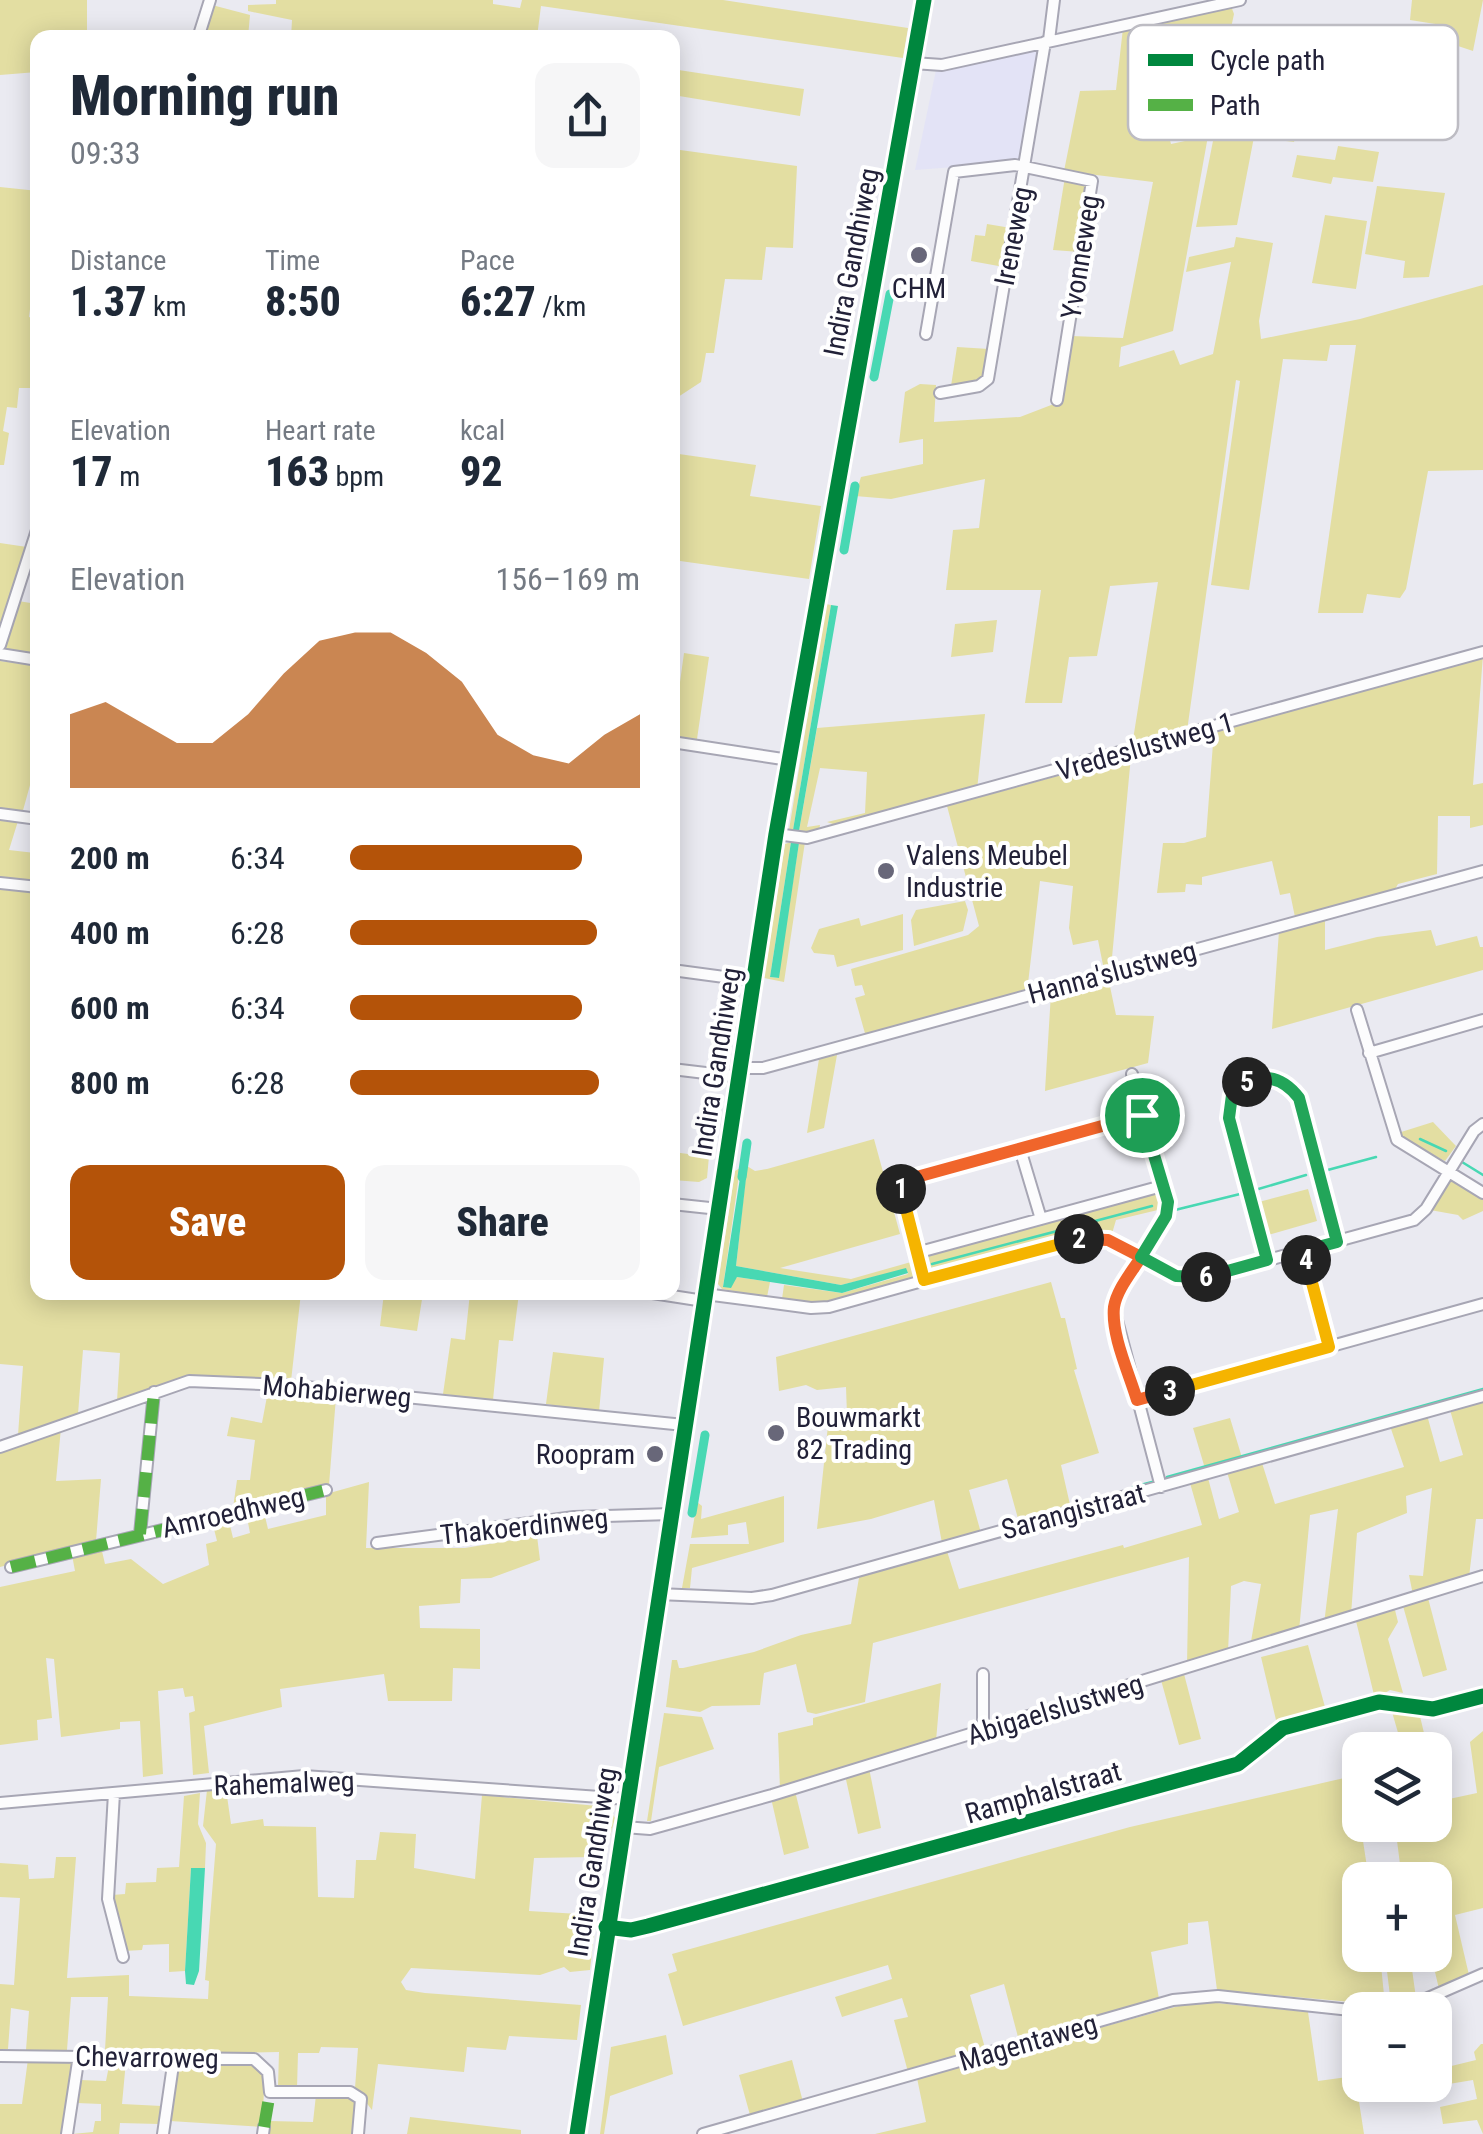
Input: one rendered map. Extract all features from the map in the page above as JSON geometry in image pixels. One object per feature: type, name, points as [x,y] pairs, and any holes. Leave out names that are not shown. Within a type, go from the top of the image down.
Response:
[{"type":"main road","name":"Indira Gandhiweg","points":[[576,2134],[606,1927],[663,1594],[684,1425],[754,981],[782,835],[789,760],[846,424],[917,64],[924,0]]},
{"type":"street","points":[[201,30],[210,0]]},
{"type":"street","name":"Ireneweg","points":[[940,393],[979,386],[988,379],[1054,0]]},
{"type":"street","points":[[917,64],[934,66],[1201,4],[1240,0]]},
{"type":"street","points":[[926,334],[954,172],[1027,167]]},
{"type":"street","name":"Yvonneweg","points":[[1027,167],[1087,179],[1094,188],[1057,400]]},
{"type":"street","points":[[0,645],[30,552]]},
{"type":"street","name":"Vredeslustweg 1","points":[[782,835],[807,838],[1483,652]]},
{"type":"street","points":[[0,654],[30,659]]},
{"type":"street","points":[[680,743],[789,760]]},
{"type":"street","points":[[0,814],[30,818]]},
{"type":"street","name":"Hanna'slustweg","points":[[680,1069],[740,1073],[763,1068],[1483,871]]},
{"type":"street","points":[[0,883],[30,886]]},
{"type":"street","points":[[680,971],[754,981]]},
{"type":"street","points":[[1358,1010],[1397,1140],[1483,1193]]},
{"type":"street","points":[[1370,1052],[1483,1020]]},
{"type":"street","points":[[1132,1074],[1168,1202],[1166,1216],[1118,1294],[1114,1309],[1161,1487]]},
{"type":"street","points":[[1267,1260],[1229,1118],[1232,1095],[1242,1084],[1257,1078],[1271,1078],[1290,1086],[1299,1098],[1337,1242]]},
{"type":"street","points":[[924,1280],[900,1194],[903,1184],[1142,1115]]},
{"type":"street","points":[[680,1294],[829,1307],[1091,1238],[1108,1240],[1190,1280],[1414,1220],[1426,1209],[1474,1131],[1483,1124]]},
{"type":"street","points":[[1020,1149],[1041,1218]]},
{"type":"street","points":[[916,1253],[1162,1186]]},
{"type":"street","points":[[680,1205],[719,1209]]},
{"type":"street","points":[[1303,1251],[1329,1347]]},
{"type":"street","points":[[1137,1400],[1483,1304]]},
{"type":"street","name":"Mohabierweg","points":[[0,1447],[189,1381],[286,1385],[684,1425]]},
{"type":"street","name":"Amroedhweg","points":[[140,1534],[154,1392]]},
{"type":"street","name":"Sarangistraat","points":[[663,1594],[752,1598],[772,1594],[1483,1396]]},
{"type":"street","name":"Amroedhweg","points":[[12,1566],[326,1490]]},
{"type":"street","name":"Thakoerdinweg","points":[[377,1543],[574,1517],[671,1514]]},
{"type":"street","name":"Abigaelslustweg","points":[[624,1827],[661,1826],[1483,1576]]},
{"type":"street","points":[[982,1674],[983,1730]]},
{"type":"street","name":"Ramphalstraat","points":[[606,1927],[631,1930],[648,1926],[1238,1764],[1283,1728],[1379,1702],[1433,1710],[1483,1696]]},
{"type":"street","name":"Rahemalweg","points":[[0,1803],[304,1776],[628,1799]]},
{"type":"street","points":[[114,1793],[108,1899],[123,1957]]},
{"type":"street","points":[[1442,1992],[1483,1974]]},
{"type":"street","name":"Magentaweg","points":[[702,2134],[1173,2000],[1218,1996],[1342,2009]]},
{"type":"street","points":[[67,2134],[79,2055]]},
{"type":"street","name":"Chevarroweg","points":[[0,2056],[254,2059],[268,2072],[270,2092],[350,2092],[361,2100],[358,2134]]},
{"type":"street","points":[[163,2134],[174,2058]]},
{"type":"shaded area","points":[[0,0],[87,0],[87,30],[30,30],[30,73],[0,75]]},
{"type":"shaded area","points":[[276,0],[493,0],[493,4],[520,8],[522,0],[723,0],[908,28],[903,58],[541,6],[538,30],[291,30],[292,20],[248,11],[248,5],[276,4]]},
{"type":"shaded area","points":[[1412,0],[1483,0],[1473,51],[1458,46],[1458,25],[1410,20]]},
{"type":"shaded area","points":[[212,5],[250,15],[249,30],[204,30]]},
{"type":"shaded area","points":[[1231,6],[1234,14],[1232,25],[1138,25]]},
{"type":"shaded area","points":[[1128,27],[1128,140],[1170,140],[1171,144],[1207,140],[1173,331],[1121,347],[1119,367],[1174,350],[1180,365],[1213,354],[1231,262],[1186,272],[1189,257],[1234,247],[1236,237],[1273,243],[1259,321],[1261,339],[1360,319],[1483,285],[1483,470],[1428,471],[1406,589],[1400,598],[1367,594],[1363,613],[1318,613],[1356,345],[1330,345],[1327,361],[1283,359],[1249,590],[1211,585],[1240,381],[1236,380],[1187,731],[1132,746],[1158,582],[1110,586],[1097,656],[1069,657],[1062,703],[1025,703],[1041,590],[946,590],[953,530],[979,528],[985,479],[891,499],[855,496],[861,477],[923,464],[923,439],[899,443],[905,392],[920,384],[936,385],[934,422],[1020,417],[1059,402],[1071,336],[1123,338],[1153,182],[1064,171],[1080,91],[1116,90],[1123,28]]},
{"type":"shaded area","points":[[1039,48],[1020,162],[915,170],[936,70]]},
{"type":"shaded area","points":[[680,70],[804,89],[800,116],[680,96]]},
{"type":"shaded area","points":[[1213,140],[1253,140],[1237,225],[1196,227]]},
{"type":"shaded area","points":[[1338,146],[1379,152],[1373,182],[1333,177],[1331,184],[1292,177],[1297,155],[1335,160]]},
{"type":"shaded area","points":[[680,150],[797,166],[793,248],[766,247],[762,280],[725,279],[714,353],[706,353],[701,382],[680,396]]},
{"type":"shaded area","points":[[1065,177],[1090,183],[1080,252],[1053,250]]},
{"type":"shaded area","points":[[1377,186],[1445,193],[1429,277],[1403,278],[1405,261],[1365,254]]},
{"type":"shaded area","points":[[0,187],[30,190],[30,388],[19,388],[17,408],[7,407],[3,431],[9,433],[4,465],[0,465]]},
{"type":"shaded area","points":[[1325,215],[1367,221],[1356,289],[1312,283]]},
{"type":"shaded area","points":[[987,224],[1011,228],[1004,267],[971,261],[975,235],[985,236]]},
{"type":"shaded area","points":[[957,347],[989,349],[983,382],[951,386]]},
{"type":"shaded area","points":[[680,454],[756,465],[750,496],[821,506],[809,579],[680,561]]},
{"type":"shaded area","points":[[0,543],[27,547],[0,632]]},
{"type":"shaded area","points":[[18,601],[30,603],[30,655],[3,649]]},
{"type":"shaded area","points":[[826,604],[831,605],[793,830],[789,830]]},
{"type":"shaded area","points":[[831,605],[838,606],[799,831],[793,830]]},
{"type":"shaded area","points":[[997,620],[993,652],[951,657],[955,624]]},
{"type":"shaded area","points":[[684,653],[709,657],[697,739],[680,737]]},
{"type":"shaded area","points":[[1483,655],[1473,785],[1483,783],[1483,825],[1470,828],[1470,816],[1438,816],[1437,874],[1398,884],[1394,891],[1295,917],[1290,893],[1280,895],[1272,861],[1202,877],[1202,885],[1186,884],[1185,892],[1157,893],[1163,843],[1206,837],[1214,730]]},
{"type":"shaded area","points":[[0,661],[30,665],[30,785],[22,814],[0,811]]},
{"type":"shaded area","points":[[985,714],[977,790],[839,826],[827,822],[865,813],[867,772],[820,768],[807,827],[820,825],[819,831],[799,831],[817,728]]},
{"type":"shaded area","points":[[1131,756],[1111,968],[1104,970],[1098,940],[1073,945],[1069,928],[1073,886],[1040,881],[1027,992],[866,1037],[855,998],[865,995],[862,985],[855,986],[851,969],[968,935],[979,926],[947,806]]},
{"type":"shaded area","points":[[0,818],[18,821],[9,850],[30,852],[30,882],[0,878]]},
{"type":"shaded area","points":[[791,842],[770,977],[778,978],[799,843],[805,842],[784,982],[764,978],[785,844]]},
{"type":"shaded area","points":[[791,842],[799,843],[779,978],[770,977]]},
{"type":"shaded area","points":[[0,886],[30,890],[30,1300],[300,1300],[291,1381],[186,1376],[117,1401],[120,1353],[83,1350],[78,1414],[18,1435],[23,1366],[0,1364]]},
{"type":"shaded area","points":[[965,901],[968,910],[963,931],[914,946],[911,920],[916,910]]},
{"type":"shaded area","points":[[903,914],[903,950],[837,967],[834,955],[814,953],[811,948],[819,929],[859,918],[861,926]]},
{"type":"shaded area","points":[[1325,917],[1325,950],[1377,937],[1431,930],[1436,946],[1477,936],[1483,947],[1483,970],[1272,1029],[1279,931]]},
{"type":"shaded area","points":[[1108,977],[1116,1015],[1154,1016],[1148,1063],[1045,1091],[1051,993]]},
{"type":"shaded area","points":[[837,1055],[824,1128],[807,1133],[819,1059]]},
{"type":"shaded area","points":[[1433,1122],[1456,1146],[1445,1161],[1403,1140],[1398,1133]]},
{"type":"shaded area","points":[[874,1139],[900,1234],[780,1268],[851,1279],[911,1262],[916,1270],[914,1278],[824,1303],[782,1299],[784,1285],[842,1293],[908,1274],[906,1269],[841,1285],[736,1266],[747,1166],[755,1171],[767,1169]]},
{"type":"shaded area","points":[[710,1145],[707,1178],[699,1182],[680,1181],[680,1153],[688,1154]]},
{"type":"shaded area","points":[[742,1165],[747,1170],[736,1266],[841,1285],[906,1268],[908,1273],[842,1293],[737,1277],[731,1288],[723,1287]]},
{"type":"shaded area","points":[[740,1168],[723,1287],[737,1277],[770,1282],[767,1297],[722,1289],[718,1284],[735,1171]]},
{"type":"shaded area","points":[[1454,1180],[1483,1197],[1483,1211],[1463,1220],[1458,1215],[1430,1210],[1446,1183]]},
{"type":"shaded area","points":[[1308,1189],[1317,1221],[1268,1235],[1259,1202]]},
{"type":"shaded area","points":[[1153,1193],[1162,1199],[1162,1209],[1116,1220],[1111,1237],[1078,1235],[932,1274],[925,1270],[927,1254]]},
{"type":"shaded area","points":[[1051,1282],[1061,1318],[1065,1318],[1077,1369],[1074,1370],[1099,1453],[1061,1465],[1071,1509],[1019,1522],[1007,1479],[969,1490],[981,1533],[942,1543],[934,1500],[871,1519],[817,1529],[829,1416],[847,1415],[846,1387],[817,1390],[806,1385],[779,1391],[776,1357]]},
{"type":"shaded area","points":[[383,1300],[422,1300],[417,1331],[380,1326]]},
{"type":"shaded area","points":[[469,1300],[518,1300],[513,1341],[499,1340],[493,1400],[443,1394],[451,1338],[465,1340]]},
{"type":"shaded area","points":[[553,1352],[604,1358],[599,1412],[546,1404]]},
{"type":"shaded area","points":[[268,1391],[336,1397],[329,1485],[233,1508],[237,1480],[250,1480],[255,1440],[227,1436],[231,1417],[262,1423]]},
{"type":"shaded area","points":[[1483,1400],[1483,1519],[1476,1519],[1469,1577],[1413,1595],[1409,1575],[1423,1576],[1432,1488],[1406,1496],[1407,1513],[1357,1533],[1351,1615],[1324,1624],[1338,1509],[1310,1515],[1299,1631],[1250,1647],[1261,1584],[1244,1581],[1231,1586],[1228,1652],[1187,1664],[1189,1557],[873,1643],[865,1702],[816,1714],[807,1712],[796,1664],[764,1673],[760,1705],[712,1706],[700,1712],[666,1707],[672,1660],[683,1668],[851,1624],[860,1572],[946,1548],[959,1589],[1123,1545],[1124,1548],[1202,1525],[1190,1483],[1208,1478],[1219,1519],[1239,1512],[1227,1472],[1262,1463],[1275,1504],[1404,1467],[1390,1426],[1427,1415],[1440,1462],[1463,1455],[1450,1410]]},
{"type":"shaded area","points":[[1230,1418],[1243,1461],[1206,1472],[1193,1428]]},
{"type":"shaded area","points":[[61,1428],[56,1481],[101,1479],[96,1541],[0,1567],[0,1453]]},
{"type":"shaded area","points":[[369,1482],[366,1548],[465,1548],[537,1536],[540,1560],[491,1578],[461,1579],[460,1603],[419,1606],[420,1628],[480,1629],[480,1669],[453,1668],[452,1701],[388,1701],[384,1674],[280,1689],[282,1707],[204,1726],[209,1773],[193,1775],[189,1713],[195,1711],[193,1696],[185,1697],[183,1688],[158,1691],[163,1774],[143,1777],[140,1721],[120,1722],[120,1729],[61,1737],[54,1659],[46,1658],[52,1718],[37,1720],[38,1740],[0,1745],[0,1587],[75,1571],[72,1555],[101,1547],[105,1564],[131,1559],[163,1584],[209,1565],[206,1544],[217,1541],[212,1521],[228,1517],[233,1538],[250,1533],[246,1512],[263,1508],[268,1529],[326,1515],[326,1494]]},
{"type":"shaded area","points":[[784,1496],[784,1542],[692,1568],[690,1588],[682,1588],[690,1544],[749,1544],[746,1522],[728,1525],[728,1535],[691,1538],[697,1502],[702,1506],[701,1519]]},
{"type":"shaded area","points":[[1428,1598],[1447,1670],[1423,1677],[1403,1606]]},
{"type":"shaded area","points":[[1395,1610],[1398,1622],[1388,1639],[1403,1693],[1390,1690],[1375,1699],[1356,1621]]},
{"type":"shaded area","points":[[1308,1645],[1325,1707],[1276,1720],[1261,1657]]},
{"type":"shaded area","points":[[1184,1674],[1201,1739],[1179,1745],[1161,1680]]},
{"type":"shaded area","points":[[941,1683],[936,1741],[780,1790],[778,1733],[813,1725],[813,1718]]},
{"type":"shaded area","points":[[1390,1705],[1419,1712],[1424,1732],[1398,1732]]},
{"type":"shaded area","points":[[664,1713],[702,1717],[714,1749],[659,1767],[651,1821],[647,1821]]},
{"type":"shaded area","points":[[1483,1731],[1483,1908],[1455,1915],[1469,1975],[1439,1989],[1435,1972],[1452,1972],[1452,1862],[1400,1862],[1397,1842],[1452,1842],[1452,1798],[1477,1793],[1470,1742]]},
{"type":"shaded area","points":[[869,1768],[881,1828],[858,1834],[845,1775]]},
{"type":"shaded area","points":[[1342,1779],[1342,1842],[1363,1842],[1366,1862],[1342,1862],[1342,1972],[1382,1972],[1384,1992],[1342,1992],[1342,2001],[1217,1990],[1208,1921],[1188,1923],[1188,1944],[1151,1952],[1159,1999],[1018,2037],[1004,1984],[970,1995],[985,2048],[908,2072],[894,2020],[908,2017],[902,1998],[842,2017],[835,1997],[892,1979],[888,1965],[683,2026],[668,1974],[677,1971],[672,1954],[1130,1827]]},
{"type":"shaded area","points":[[226,1789],[231,1824],[263,1819],[264,1826],[316,1827],[318,1897],[354,1898],[356,1860],[376,1860],[380,1832],[416,1834],[414,1868],[475,1879],[482,1795],[608,1807],[615,1818],[609,1840],[595,1844],[594,1857],[534,1858],[529,1911],[596,1915],[590,1970],[570,1972],[564,1967],[540,1975],[411,1968],[401,1982],[406,1990],[425,1993],[581,2005],[577,2040],[509,2036],[506,2050],[467,2047],[464,2072],[378,2064],[372,2110],[355,2088],[358,2048],[321,2047],[319,2053],[298,2053],[297,2088],[278,2087],[279,2052],[168,2054],[105,2050],[108,1997],[71,1997],[67,2050],[26,2050],[29,2011],[11,2008],[8,2049],[0,2049],[0,1984],[14,1985],[20,1898],[0,1897],[0,1863],[28,1865],[29,1879],[54,1878],[56,1857],[76,1857],[67,1978],[129,1975],[129,1996],[208,1999],[209,1981],[205,1980],[216,1844],[203,1826],[207,1790]]},
{"type":"shaded area","points":[[795,1791],[809,1848],[784,1855],[771,1798]]},
{"type":"shaded area","points":[[200,1793],[198,1824],[206,1843],[205,1868],[191,1868],[185,1971],[169,1972],[169,1944],[143,1945],[142,1950],[124,1951],[112,1895],[125,1894],[126,1883],[156,1882],[157,1868],[179,1867],[184,1796]]},
{"type":"shaded area","points":[[191,1868],[205,1868],[199,1971],[194,1985],[186,1984],[185,1971]]},
{"type":"shaded area","points":[[1387,1972],[1412,1972],[1415,1992],[1390,1992]]},
{"type":"shaded area","points":[[1197,2001],[1308,2012],[1318,2081],[1342,2078],[1342,2102],[1359,2102],[1364,2134],[875,2134],[926,2122],[917,2078]]},
{"type":"shaded area","points":[[666,2035],[673,2074],[610,2096],[604,2134],[600,2134],[611,2047]]},
{"type":"shaded area","points":[[1483,2044],[1483,2134],[1477,2120],[1443,2124],[1440,2107],[1477,2099],[1473,2080],[1452,2084],[1452,2066],[1476,2060],[1474,2052]]},
{"type":"shaded area","points":[[28,2059],[76,2059],[65,2134],[0,2134],[0,2104],[22,2104]]},
{"type":"shaded area","points":[[792,2060],[803,2102],[750,2115],[739,2075]]},
{"type":"shaded area","points":[[110,2061],[126,2061],[122,2104],[162,2106],[159,2124],[120,2123],[119,2134],[72,2134],[93,2132],[95,2121],[101,2121],[101,2104],[77,2103],[80,2080],[106,2081]]},
{"type":"shaded area","points":[[254,2062],[265,2073],[262,2127],[170,2121],[178,2063]]},
{"type":"shaded area","points":[[316,2095],[350,2095],[359,2102],[356,2134],[268,2134],[269,2121],[313,2122]]},
{"type":"shaded area","points":[[410,2117],[521,2130],[521,2134],[407,2134]]},
{"type":"waterway","points":[[874,377],[890,294]]},
{"type":"waterway","points":[[844,550],[855,486]]},
{"type":"waterway","points":[[1420,1139],[1446,1151]]},
{"type":"waterway","points":[[742,1177],[747,1143]]},
{"type":"waterway","points":[[1324,1171],[1376,1157]]},
{"type":"waterway","points":[[1462,1162],[1483,1175]]},
{"type":"waterway","points":[[1255,1190],[1306,1175]]},
{"type":"waterway","points":[[1175,1210],[1240,1194]]},
{"type":"waterway","points":[[932,1264],[1152,1206]]},
{"type":"waterway","points":[[1167,1477],[1483,1389]]},
{"type":"waterway","points":[[692,1513],[705,1435]]},
{"type":"waterway","points":[[1133,1487],[1152,1482]]},
{"type":"marked path","points":[[140,1534],[154,1392]]},
{"type":"marked path","points":[[11,1567],[326,1490]]},
{"type":"marked path","points":[[264,2127],[270,2092]]},
{"type":"cycle path","points":[[577,2134],[776,834],[924,0]]},
{"type":"cycle path","points":[[606,1927],[631,1930],[648,1926],[1238,1764],[1283,1728],[1379,1702],[1433,1709],[1483,1696]]},
{"type":"place","name":"CHM","points":[[919,255]]},
{"type":"place","name":"Valens Meubel Industrie","points":[[886,871]]},
{"type":"place","name":"Bouwmarkt 82 Trading","points":[[776,1433]]},
{"type":"place","name":"Roopram","points":[[655,1454]]},
{"type":"route","points":[[1142,1115],[903,1184],[900,1194],[924,1280],[1068,1240],[1108,1240],[1141,1257],[1118,1294],[1114,1309],[1137,1400],[1329,1347],[1303,1251],[1337,1242],[1299,1098],[1290,1086],[1271,1078],[1257,1078],[1242,1084],[1232,1095],[1229,1106],[1232,1132],[1267,1260],[1199,1279],[1176,1276],[1141,1257],[1166,1216],[1168,1202],[1142,1115]]}]
